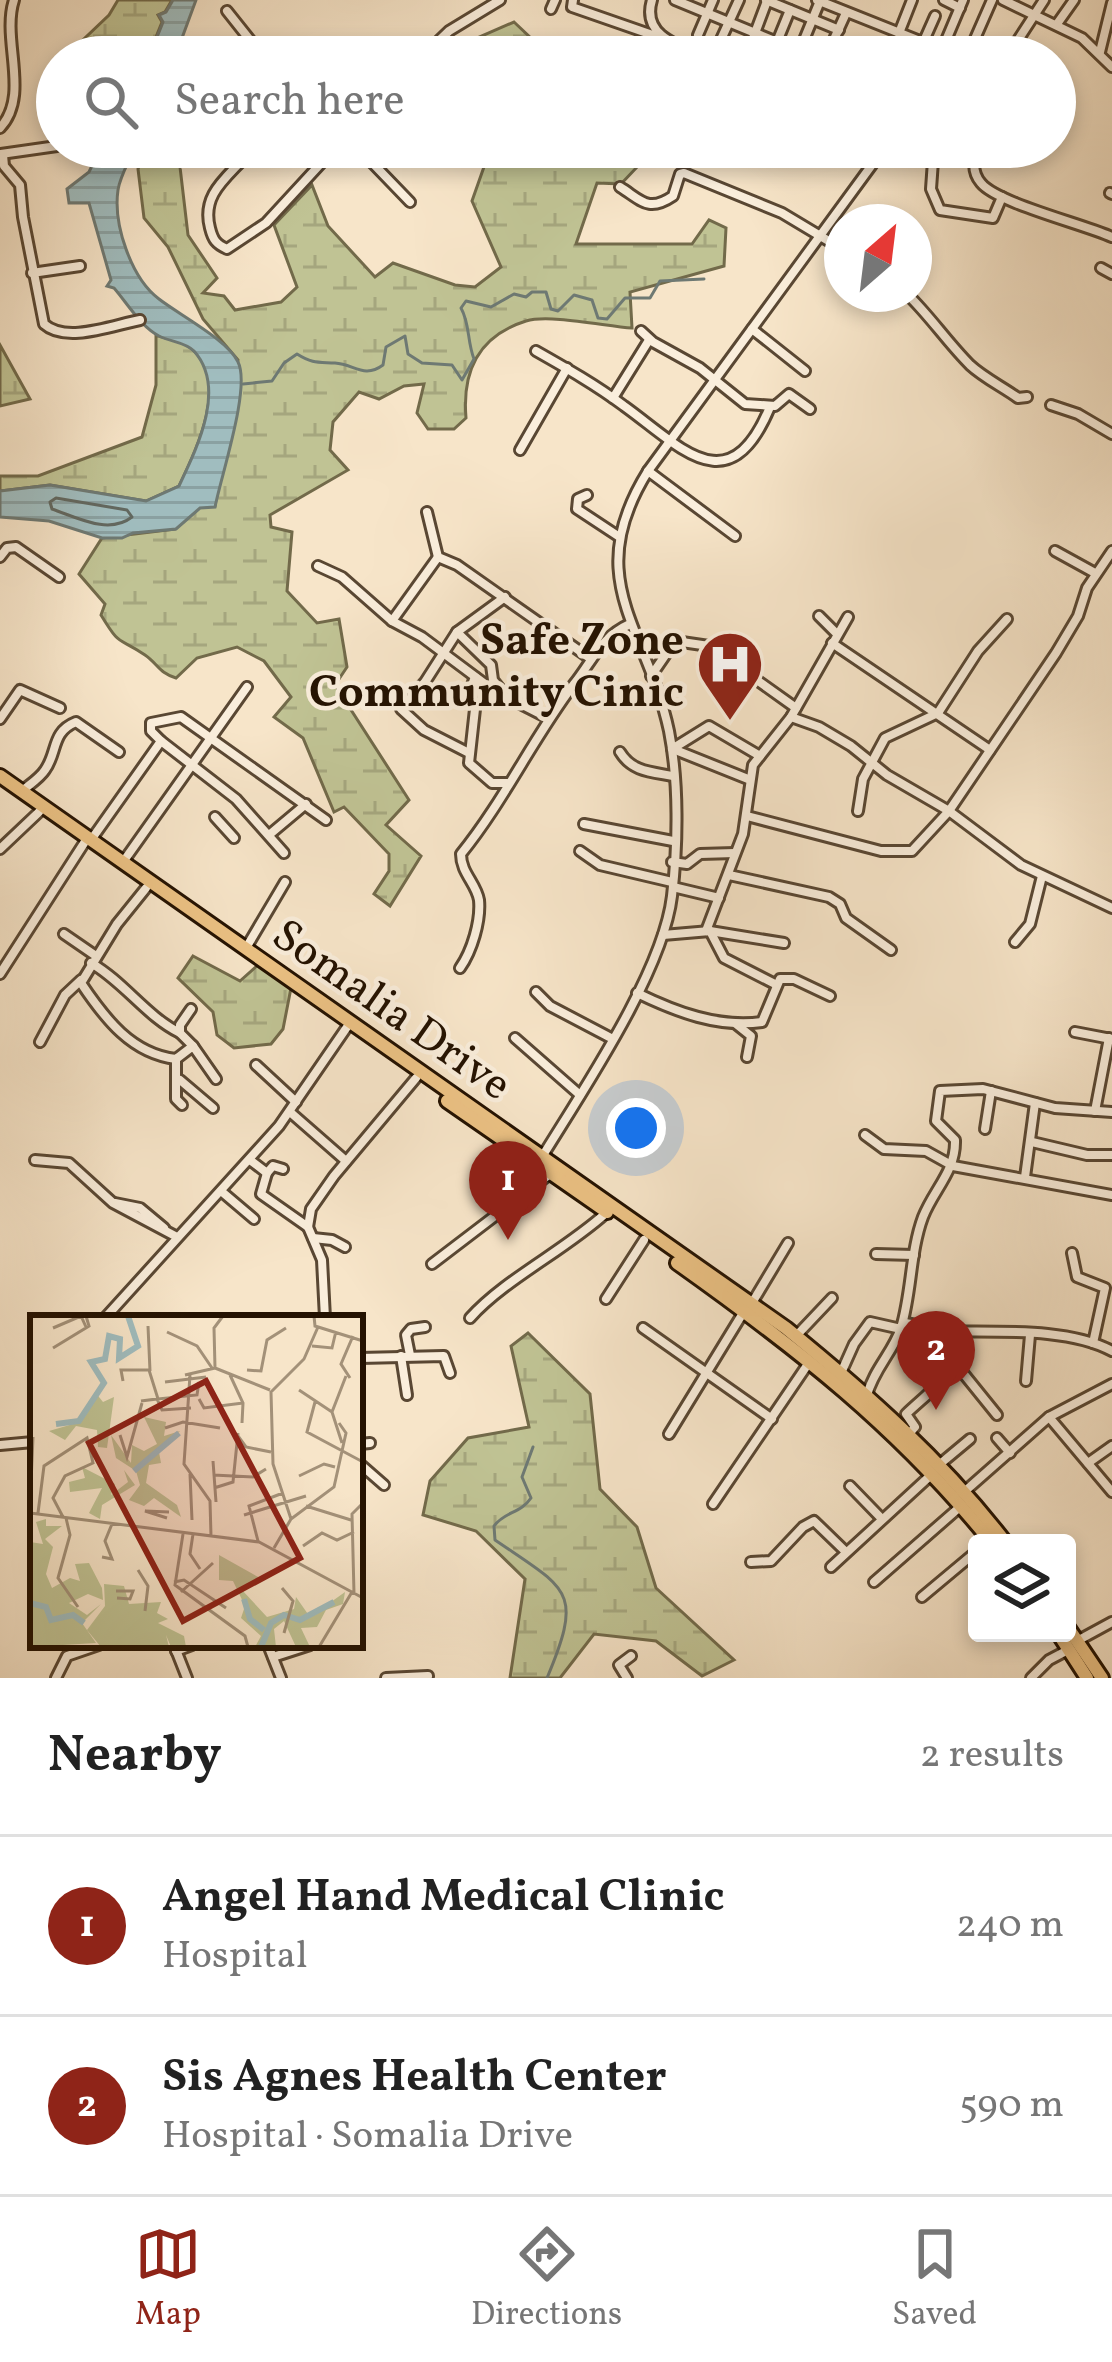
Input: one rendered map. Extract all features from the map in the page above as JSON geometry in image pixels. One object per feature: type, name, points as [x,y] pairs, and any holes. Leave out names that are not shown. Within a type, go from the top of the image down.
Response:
[{"type":"main road","name":"Somalia Drive","points":[[0,780],[22,791],[146,888],[748,1307],[936,1469]]},
{"type":"main road","name":"Somalia Drive","points":[[0,780],[39,812],[123,862],[246,948],[644,1240],[796,1336],[909,1434],[997,1534]]},
{"type":"main road","name":"Somalia Drive","points":[[961,1498],[985,1534]]},
{"type":"main road","points":[[1070,1642],[1102,1678]]},
{"type":"main road","points":[[1073,1642],[1088,1678]]},
{"type":"street","points":[[0,128],[14,97],[10,24],[14,0]]},
{"type":"street","points":[[444,36],[500,0]]},
{"type":"street","points":[[573,0],[572,7],[655,36]]},
{"type":"street","points":[[652,0],[650,19],[664,36]]},
{"type":"street","points":[[698,35],[713,0]]},
{"type":"street","points":[[722,36],[740,0]]},
{"type":"street","points":[[754,36],[766,0],[839,30]]},
{"type":"street","points":[[899,33],[912,0]]},
{"type":"street","points":[[944,0],[961,4],[948,36]]},
{"type":"street","points":[[974,36],[992,0]]},
{"type":"street","points":[[1003,0],[1089,42],[1112,67]]},
{"type":"street","points":[[1022,36],[1044,0]]},
{"type":"street","points":[[1057,24],[1074,0]]},
{"type":"street","points":[[679,15],[682,1],[762,36]]},
{"type":"street","points":[[805,36],[821,1],[906,36]]},
{"type":"street","points":[[1100,54],[1112,4]]},
{"type":"street","points":[[227,10],[247,36]]},
{"type":"street","points":[[779,36],[790,10]]},
{"type":"street","points":[[836,36],[846,13]]},
{"type":"street","points":[[926,36],[935,16]]},
{"type":"street","points":[[36,149],[1,154],[4,166],[20,185],[44,323],[51,330],[71,333],[140,320]]},
{"type":"street","points":[[234,168],[213,192],[206,210],[214,239],[226,250],[266,223],[317,168]]},
{"type":"street","points":[[377,168],[410,202]]},
{"type":"street","points":[[432,1264],[543,1165],[637,993],[663,934],[672,884],[672,749],[618,577],[618,536],[630,502],[752,329],[782,297],[869,168]]},
{"type":"street","points":[[932,168],[931,189],[940,210],[993,218],[1002,197]]},
{"type":"street","points":[[974,168],[982,185],[1002,197],[1112,237]]},
{"type":"street","points":[[620,188],[642,205],[657,205],[673,196],[684,173],[782,213],[824,238]]},
{"type":"street","points":[[32,273],[80,266]]},
{"type":"street","points":[[1101,268],[1112,274]]},
{"type":"street","points":[[923,312],[971,366],[1018,398],[1027,397]]},
{"type":"street","points":[[752,329],[805,370]]},
{"type":"street","points":[[641,331],[745,404],[770,407]]},
{"type":"street","points":[[614,398],[649,340]]},
{"type":"street","points":[[536,351],[701,459],[727,460],[750,440],[770,407],[790,394],[811,409]]},
{"type":"street","points":[[520,450],[568,368]]},
{"type":"street","points":[[1051,405],[1112,434]]},
{"type":"street","points":[[648,471],[735,536]]},
{"type":"street","points":[[587,495],[578,500],[577,509],[618,536]]},
{"type":"street","points":[[428,512],[430,538],[438,557],[592,658]]},
{"type":"street","points":[[0,557],[7,548],[16,547],[59,577]]},
{"type":"street","points":[[747,816],[893,854],[912,851],[949,811],[990,750],[1078,616],[1095,573],[1112,550]]},
{"type":"street","points":[[1055,551],[1095,573]]},
{"type":"street","points":[[392,621],[438,557]]},
{"type":"street","points":[[318,566],[342,577],[392,621],[507,697],[548,718]]},
{"type":"street","points":[[469,753],[424,730],[401,711],[457,632],[505,597]]},
{"type":"street","points":[[819,616],[835,638],[990,750]]},
{"type":"street","points":[[776,984],[724,958],[708,931],[747,816],[749,779],[848,617]]},
{"type":"street","points":[[858,811],[863,779],[891,733],[938,713],[978,651],[1007,620]]},
{"type":"street","points":[[460,968],[473,941],[479,901],[466,879],[461,854],[483,828],[548,718],[592,658],[612,632],[630,624]]},
{"type":"street","points":[[457,632],[491,665],[493,680],[507,697]]},
{"type":"street","points":[[651,676],[675,641],[709,646],[794,712],[949,811],[995,848],[1112,908]]},
{"type":"street","points":[[476,676],[470,694],[475,709],[469,763],[486,779],[508,783]]},
{"type":"street","points":[[123,862],[247,687]]},
{"type":"street","points":[[0,719],[20,690],[61,708]]},
{"type":"street","points":[[284,853],[236,799],[161,741],[151,731],[151,723],[175,717],[186,720],[326,820]]},
{"type":"street","points":[[22,791],[47,769],[52,744],[68,724],[76,722],[119,752]]},
{"type":"street","points":[[672,749],[709,726],[760,756]]},
{"type":"street","points":[[0,974],[87,840],[161,741]]},
{"type":"street","points":[[672,749],[749,779]]},
{"type":"street","points":[[620,752],[640,770],[674,776]]},
{"type":"street","points":[[268,835],[306,804]]},
{"type":"street","points":[[0,849],[39,812]]},
{"type":"street","points":[[215,817],[234,838]]},
{"type":"street","points":[[584,824],[673,842]]},
{"type":"street","points":[[580,851],[600,866],[719,898]]},
{"type":"street","points":[[672,862],[687,864],[700,854],[735,853]]},
{"type":"street","points":[[729,875],[829,897],[840,904],[846,918],[891,950]]},
{"type":"street","points":[[1015,942],[1030,924],[1042,875]]},
{"type":"street","points":[[246,948],[285,882]]},
{"type":"street","points":[[40,1042],[65,995],[82,979],[146,888]]},
{"type":"street","points":[[663,934],[708,931],[784,943]]},
{"type":"street","points":[[64,934],[180,1033],[216,1079]]},
{"type":"street","points":[[82,979],[83,987],[125,1039],[153,1055],[176,1059],[193,1046]]},
{"type":"street","points":[[637,993],[688,1014],[736,1023],[762,1022],[780,980],[794,979],[830,996]]},
{"type":"street","points":[[536,992],[550,1006],[611,1038]]},
{"type":"street","points":[[180,1033],[181,1021],[191,1009]]},
{"type":"street","points":[[736,1023],[751,1036],[747,1057]]},
{"type":"street","points":[[107,1315],[173,1235],[250,1160],[290,1112],[347,1027]]},
{"type":"street","points":[[1075,1032],[1111,1039],[1095,1111]]},
{"type":"street","points":[[515,1038],[580,1095]]},
{"type":"street","points":[[176,1059],[176,1099],[182,1105]]},
{"type":"street","points":[[256,1065],[296,1102]]},
{"type":"street","points":[[308,1227],[311,1208],[416,1078]]},
{"type":"street","points":[[179,1079],[213,1108]]},
{"type":"street","points":[[867,1395],[902,1326],[924,1216],[953,1166],[956,1140],[936,1121],[940,1091],[970,1088],[1035,1103],[1112,1112]]},
{"type":"street","points":[[985,1129],[992,1091]]},
{"type":"street","points":[[1025,1177],[1035,1103]]},
{"type":"street","points":[[290,1112],[346,1161]]},
{"type":"street","points":[[865,1135],[884,1149],[926,1151],[953,1166],[1112,1195]]},
{"type":"street","points":[[1032,1142],[1087,1155],[1112,1155]]},
{"type":"street","points":[[35,1160],[69,1163],[113,1203],[173,1235]]},
{"type":"street","points":[[250,1160],[267,1173]]},
{"type":"street","points":[[283,1169],[273,1166],[261,1194],[308,1227],[322,1260],[325,1315]]},
{"type":"street","points":[[221,1190],[254,1219]]},
{"type":"street","points":[[470,1318],[577,1240],[607,1212]]},
{"type":"street","points":[[313,1238],[345,1247]]},
{"type":"street","points":[[606,1299],[644,1240]]},
{"type":"street","points":[[669,1434],[788,1243]]},
{"type":"street","points":[[1072,1253],[1076,1276],[1106,1288],[1093,1343]]},
{"type":"street","points":[[876,1255],[914,1255]]},
{"type":"street","points":[[796,1336],[832,1298]]},
{"type":"street","points":[[841,1372],[870,1322],[943,1332],[1030,1334],[1093,1343],[1112,1351]]},
{"type":"street","points":[[407,1395],[406,1335],[425,1328]]},
{"type":"street","points":[[643,1328],[772,1419]]},
{"type":"street","points":[[909,1434],[915,1427],[908,1412],[942,1384],[955,1363],[960,1329]]},
{"type":"street","points":[[1026,1381],[1030,1334]]},
{"type":"street","points":[[363,1358],[444,1356],[450,1372]]},
{"type":"street","points":[[713,1504],[811,1359]]},
{"type":"street","points":[[955,1363],[998,1414]]},
{"type":"street","points":[[874,1582],[1049,1417],[1112,1384]]},
{"type":"street","points":[[1049,1417],[1112,1492]]},
{"type":"street","points":[[998,1438],[1010,1453]]},
{"type":"street","points":[[831,1567],[970,1439]]},
{"type":"street","points":[[0,1445],[30,1442]]},
{"type":"street","points":[[1088,1463],[1112,1446]]},
{"type":"street","points":[[363,1467],[384,1485]]},
{"type":"street","points":[[850,1486],[882,1519]]},
{"type":"street","points":[[751,1562],[771,1561],[814,1521],[845,1550]]},
{"type":"street","points":[[922,1598],[968,1559]]},
{"type":"street","points":[[1031,1678],[1049,1660],[1112,1622]]},
{"type":"street","points":[[56,1678],[67,1656],[91,1648]]},
{"type":"street","points":[[175,1648],[187,1678]]},
{"type":"street","points":[[269,1648],[280,1678]]},
{"type":"street","points":[[273,1657],[301,1648]]},
{"type":"street","points":[[627,1678],[619,1665],[631,1656]]},
{"type":"street","points":[[386,1678],[428,1676]]},
{"type":"green space","points":[[118,0],[172,0],[158,15],[162,22],[156,36],[87,36]]},
{"type":"green space","points":[[514,22],[529,36],[482,36]]},
{"type":"green space","points":[[180,168],[188,235],[217,278],[203,293],[224,296],[235,310],[281,302],[297,287],[274,225],[312,185],[328,226],[375,277],[393,263],[455,285],[475,287],[501,267],[472,201],[484,168],[636,168],[621,184],[597,183],[576,244],[692,244],[709,220],[726,228],[724,266],[630,292],[632,328],[536,319],[496,336],[476,358],[467,385],[466,418],[454,429],[428,429],[417,413],[424,384],[404,386],[379,399],[359,392],[333,422],[330,450],[348,470],[270,515],[271,527],[292,532],[287,591],[317,623],[339,619],[347,667],[335,685],[409,800],[386,825],[421,856],[390,906],[374,894],[389,871],[389,854],[344,807],[334,812],[303,738],[274,717],[291,697],[264,661],[237,647],[197,658],[176,678],[170,676],[116,637],[101,615],[105,604],[79,574],[102,538],[175,529],[200,507],[215,506],[238,360],[203,319],[168,247],[144,218],[138,169]]},
{"type":"green space","points":[[156,335],[192,349],[208,379],[206,416],[179,486],[146,501],[50,485],[0,491],[0,476],[38,476],[142,437],[156,385]]},
{"type":"green space","points":[[0,345],[30,399],[0,406]]},
{"type":"green space","points":[[193,956],[240,981],[258,965],[291,988],[283,1029],[271,1044],[234,1048],[217,1035],[213,1012],[178,978]]},
{"type":"green space","points":[[528,1333],[590,1394],[600,1489],[637,1527],[656,1588],[734,1660],[702,1676],[656,1641],[594,1634],[560,1678],[510,1678],[525,1579],[476,1531],[423,1515],[430,1481],[468,1438],[529,1427],[511,1346]]},
{"type":"water","points":[[173,0],[196,0],[183,36],[157,36],[163,22],[159,15]]},
{"type":"water","points":[[91,168],[126,168],[118,190],[118,218],[140,278],[159,299],[224,345],[241,374],[238,411],[215,507],[200,508],[176,529],[122,538],[102,538],[49,521],[0,517],[0,491],[50,485],[146,501],[179,486],[206,418],[208,382],[194,351],[159,336],[107,286],[111,280],[89,203],[69,203],[67,189]]},
{"type":"waterway","points":[[243,384],[272,381],[297,354],[316,362],[376,369],[383,365],[386,347],[405,336],[408,354],[422,363],[452,365],[462,380],[474,359],[461,308],[466,301],[491,307],[514,294],[526,297],[546,292],[551,309],[558,311],[574,295],[592,300],[598,318],[607,319],[625,298],[650,298],[660,281],[704,279]]},
{"type":"waterway","points":[[533,1447],[522,1477],[531,1498],[494,1526],[495,1540],[539,1570],[562,1595],[565,1626],[547,1678]]},
{"type":"place","name":"Safe Zone Community Cinic","points":[[730,723]]},
{"type":"place","name":"Angel Hand Medical Clinic","points":[[508,1240]]},
{"type":"place","name":"Sis Agnes Health Center","points":[[936,1410]]}]
